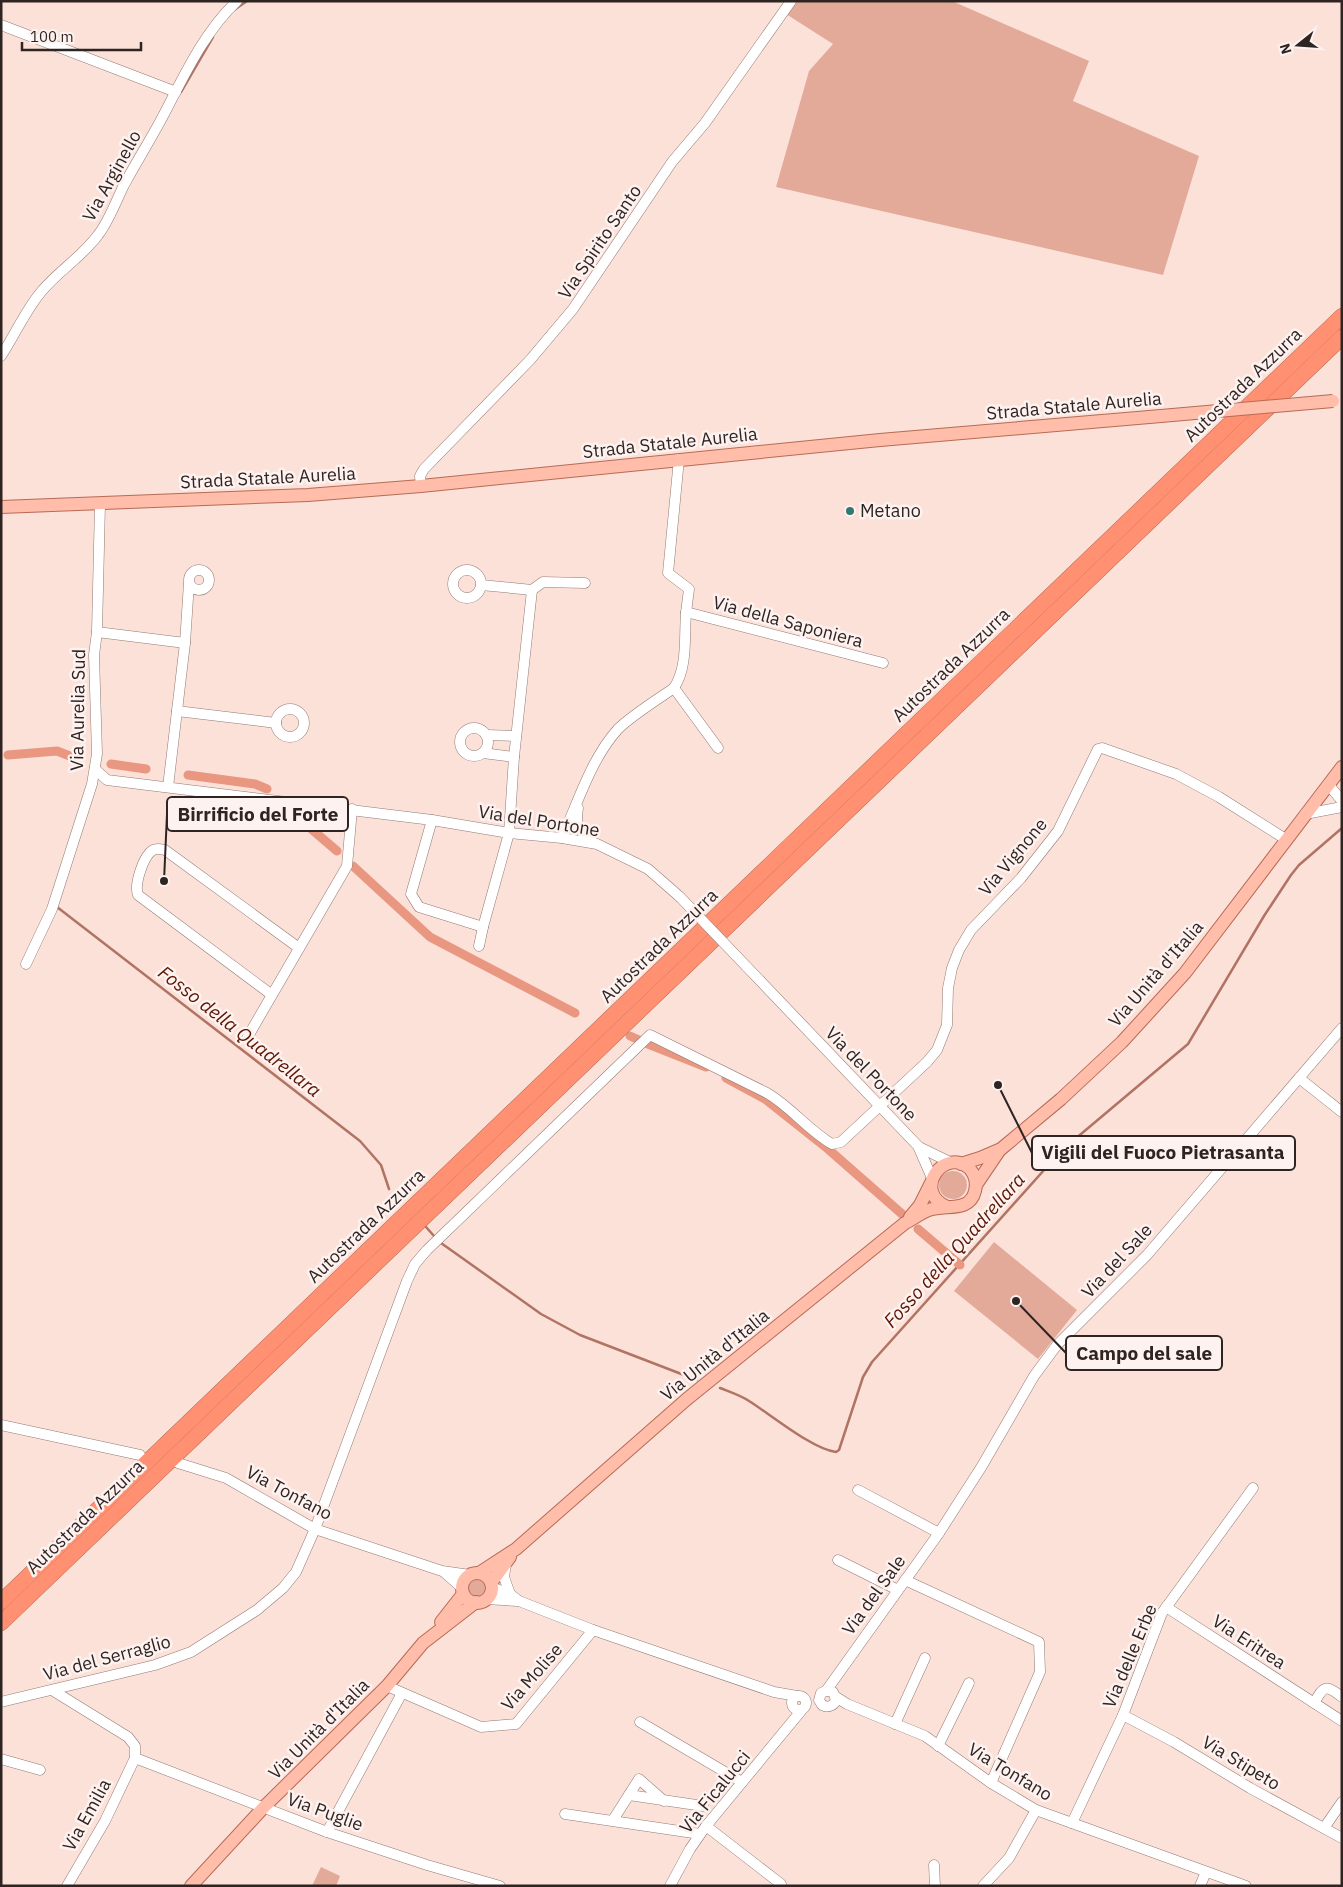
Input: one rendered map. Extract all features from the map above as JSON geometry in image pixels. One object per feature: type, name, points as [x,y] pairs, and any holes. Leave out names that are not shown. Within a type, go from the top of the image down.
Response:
[{"type":"highway","name":"Autostrada Azzurra","points":[[1,1602],[1342,316]]},
{"type":"highway","name":"Autostrada Azzurra","points":[[1,1623],[1342,337]]},
{"type":"main road","name":"Strada Statale Aurelia","points":[[1,508],[296,496],[421,486],[880,440],[1337,401]]},
{"type":"main road","name":"Via Unità d'Italia","points":[[956,1163],[980,1158],[1001,1149],[1094,1069],[1156,1006],[1184,973],[1342,767]]},
{"type":"main road","points":[[932,1180],[935,1198],[947,1207],[956,1208],[965,1205],[972,1198],[976,1185],[1001,1149]]},
{"type":"main road","points":[[905,1223],[920,1205],[932,1180],[942,1166],[956,1163],[972,1172],[976,1185]]},
{"type":"main road","name":"Via Unità d'Italia","points":[[191,1886],[264,1807],[387,1686],[424,1643],[486,1593],[516,1549],[688,1399],[905,1223],[930,1210],[947,1207]]},
{"type":"main road","points":[[474,1574],[486,1577],[486,1593],[467,1599],[463,1591],[463,1582],[474,1574],[516,1549]]},
{"type":"main road","points":[[424,1643],[463,1591]]},
{"type":"street","name":"Via Arginello","points":[[1,356],[29,308],[43,290],[75,262],[98,235],[137,160],[214,27],[225,12],[237,1]]},
{"type":"street","name":"Via Spirito Santo","points":[[421,486],[420,476],[424,469],[530,360],[574,309],[672,162],[705,123],[791,1]]},
{"type":"street","points":[[1,25],[176,92]]},
{"type":"street","name":"Via della Saponiera","points":[[674,688],[679,680],[684,660],[689,589],[668,573],[679,459]]},
{"type":"street","name":"Via Aurelia Sud","points":[[26,964],[52,909],[92,784],[95,769],[97,754],[94,655],[98,632],[100,504]]},
{"type":"street","points":[[481,585],[532,590],[543,582],[585,583]]},
{"type":"street","points":[[168,787],[185,643],[189,583]]},
{"type":"street","points":[[479,946],[482,927],[509,833],[514,757],[532,590]]},
{"type":"street","name":"Via della Saponiera","points":[[686,612],[883,663]]},
{"type":"street","points":[[98,632],[185,643]]},
{"type":"street","points":[[562,838],[580,795],[606,744],[620,728],[674,688],[718,748]]},
{"type":"street","points":[[177,711],[276,723]]},
{"type":"street","points":[[482,753],[488,743],[484,731],[475,728],[466,731],[461,739],[465,752],[474,756],[482,753],[514,757]]},
{"type":"street","points":[[486,735],[516,736]]},
{"type":"street","name":"Via Vignone","points":[[879,1106],[927,1062],[937,1050],[947,1025],[948,988],[952,968],[959,950],[970,930],[1021,878],[1058,831],[1098,749],[1102,748],[1176,774],[1219,797],[1287,840]]},
{"type":"street","name":"Via del Portone","points":[[95,769],[107,780],[352,809],[509,833],[562,838],[597,844],[648,869],[680,897],[918,1146],[932,1180]]},
{"type":"street","points":[[1328,784],[1342,792]]},
{"type":"street","points":[[1328,784],[1342,800]]},
{"type":"street","points":[[580,795],[576,821],[582,834],[597,844]]},
{"type":"street","points":[[1306,814],[1342,807]]},
{"type":"street","points":[[247,1038],[347,866],[352,809]]},
{"type":"street","points":[[432,820],[411,894],[419,906],[482,927]]},
{"type":"street","points":[[272,995],[138,895],[137,886],[145,859],[151,851],[157,848],[165,850],[299,948]]},
{"type":"street","name":"Via del Sale","points":[[828,1698],[835,1676],[939,1532],[982,1466],[1034,1376],[1058,1345],[1147,1255],[1342,1028]]},
{"type":"street","name":"Via del Serraglio","points":[[1,1702],[155,1665],[191,1652],[257,1610],[283,1588],[296,1572],[315,1529],[415,1264],[427,1250],[650,1035],[767,1092],[782,1102],[832,1144],[841,1142],[879,1106]]},
{"type":"street","points":[[1299,1078],[1342,1112]]},
{"type":"street","points":[[918,1146],[956,1163]]},
{"type":"street","points":[[1,1425],[140,1455]]},
{"type":"street","name":"Via Tonfano","points":[[178,1463],[226,1478],[315,1529],[442,1571]]},
{"type":"street","name":"Via delle Erbe","points":[[1072,1823],[1124,1715],[1162,1613],[1253,1488]]},
{"type":"street","points":[[858,1490],[939,1532]]},
{"type":"street","points":[[838,1560],[898,1590]]},
{"type":"street","points":[[506,1562],[504,1577],[510,1594],[519,1601]]},
{"type":"street","points":[[442,1571],[474,1574]]},
{"type":"street","points":[[442,1571],[456,1581],[463,1591]]},
{"type":"street","points":[[905,1580],[1038,1642],[1040,1672],[991,1783]]},
{"type":"street","points":[[486,1593],[510,1594]]},
{"type":"street","points":[[486,1593],[519,1601],[593,1630],[774,1692],[799,1704],[828,1698]]},
{"type":"street","name":"Via Eritrea","points":[[1166,1607],[1342,1722]]},
{"type":"street","name":"Via Molise","points":[[387,1686],[481,1727],[516,1724],[593,1630]]},
{"type":"street","points":[[895,1724],[925,1658]]},
{"type":"street","points":[[938,1746],[969,1683]]},
{"type":"street","points":[[1314,1703],[1323,1689],[1326,1688],[1330,1688],[1342,1697]]},
{"type":"street","points":[[52,1690],[128,1737],[135,1746],[135,1758]]},
{"type":"street","points":[[327,1832],[402,1693]]},
{"type":"street","name":"Via Tonfano","points":[[828,1698],[924,1736],[991,1783],[1036,1810],[1246,1886]]},
{"type":"street","name":"Via Ficalucci","points":[[670,1886],[703,1830],[792,1724],[799,1704]]},
{"type":"street","name":"Via Stipeto","points":[[1124,1715],[1174,1742],[1250,1788],[1342,1838]]},
{"type":"street","points":[[640,1722],[742,1782]]},
{"type":"street","name":"Via Puglie","points":[[135,1758],[327,1832],[427,1865],[500,1886]]},
{"type":"street","name":"Via Emilia","points":[[67,1886],[105,1820],[135,1758]]},
{"type":"street","points":[[1,1759],[40,1770]]},
{"type":"street","points":[[613,1820],[639,1779],[664,1801]]},
{"type":"street","points":[[629,1796],[703,1806]]},
{"type":"street","points":[[1324,1828],[1342,1802]]},
{"type":"street","points":[[984,1886],[1009,1858],[1036,1810]]},
{"type":"street","points":[[565,1814],[703,1830],[781,1884]]},
{"type":"street","points":[[934,1865],[935,1886]]},
{"type":"street","points":[[1200,1886],[1206,1872]]},
{"type":"shaded area","points":[[794,1],[952,1],[1089,61],[1073,101],[1199,156],[1163,275],[776,187],[809,71],[833,44],[786,14]]},
{"type":"shaded area","points":[[953,1171],[963,1175],[967,1185],[963,1195],[953,1199],[943,1195],[939,1185],[943,1175]]},
{"type":"shaded area","points":[[994,1242],[1077,1310],[1038,1359],[954,1291]]},
{"type":"shaded area","points":[[477,1579],[483,1582],[486,1588],[483,1594],[477,1597],[471,1594],[468,1588],[471,1582]]},
{"type":"shaded area","points":[[321,1867],[340,1876],[336,1886],[312,1886]]},
{"type":"waterway","points":[[234,10],[247,1]]},
{"type":"waterway","points":[[181,92],[213,37]]},
{"type":"waterway","points":[[8,755],[57,751],[75,758]]},
{"type":"waterway","points":[[111,764],[146,769]]},
{"type":"waterway","points":[[188,775],[255,784],[267,789]]},
{"type":"waterway","points":[[295,815],[337,851]]},
{"type":"waterway","name":"Fosso della Quadrellara","points":[[720,1388],[746,1399],[815,1445],[836,1452],[839,1450],[863,1377],[872,1362],[1062,1150],[1188,1044],[1264,916],[1291,875],[1299,865],[1342,828]]},
{"type":"waterway","points":[[353,866],[430,937],[575,1013]]},
{"type":"waterway","name":"Fosso della Quadrellara","points":[[57,907],[360,1141],[381,1165],[389,1189]]},
{"type":"waterway","points":[[630,1036],[639,1040]]},
{"type":"waterway","points":[[648,1044],[706,1067]]},
{"type":"waterway","points":[[726,1078],[765,1099],[828,1149],[902,1214]]},
{"type":"waterway","name":"Fosso della Quadrellara","points":[[426,1227],[434,1236]]},
{"type":"waterway","points":[[918,1229],[960,1265]]},
{"type":"waterway","name":"Fosso della Quadrellara","points":[[441,1243],[541,1314],[580,1335],[697,1380]]},
{"type":"place","name":"Metano","points":[[850,511]]},
{"type":"place","name":"Birrificio del Forte","points":[[164,881]]},
{"type":"place","name":"Vigili del Fuoco Pietrasanta","points":[[998,1085]]},
{"type":"place","name":"Campo del sale","points":[[1016,1301]]}]
